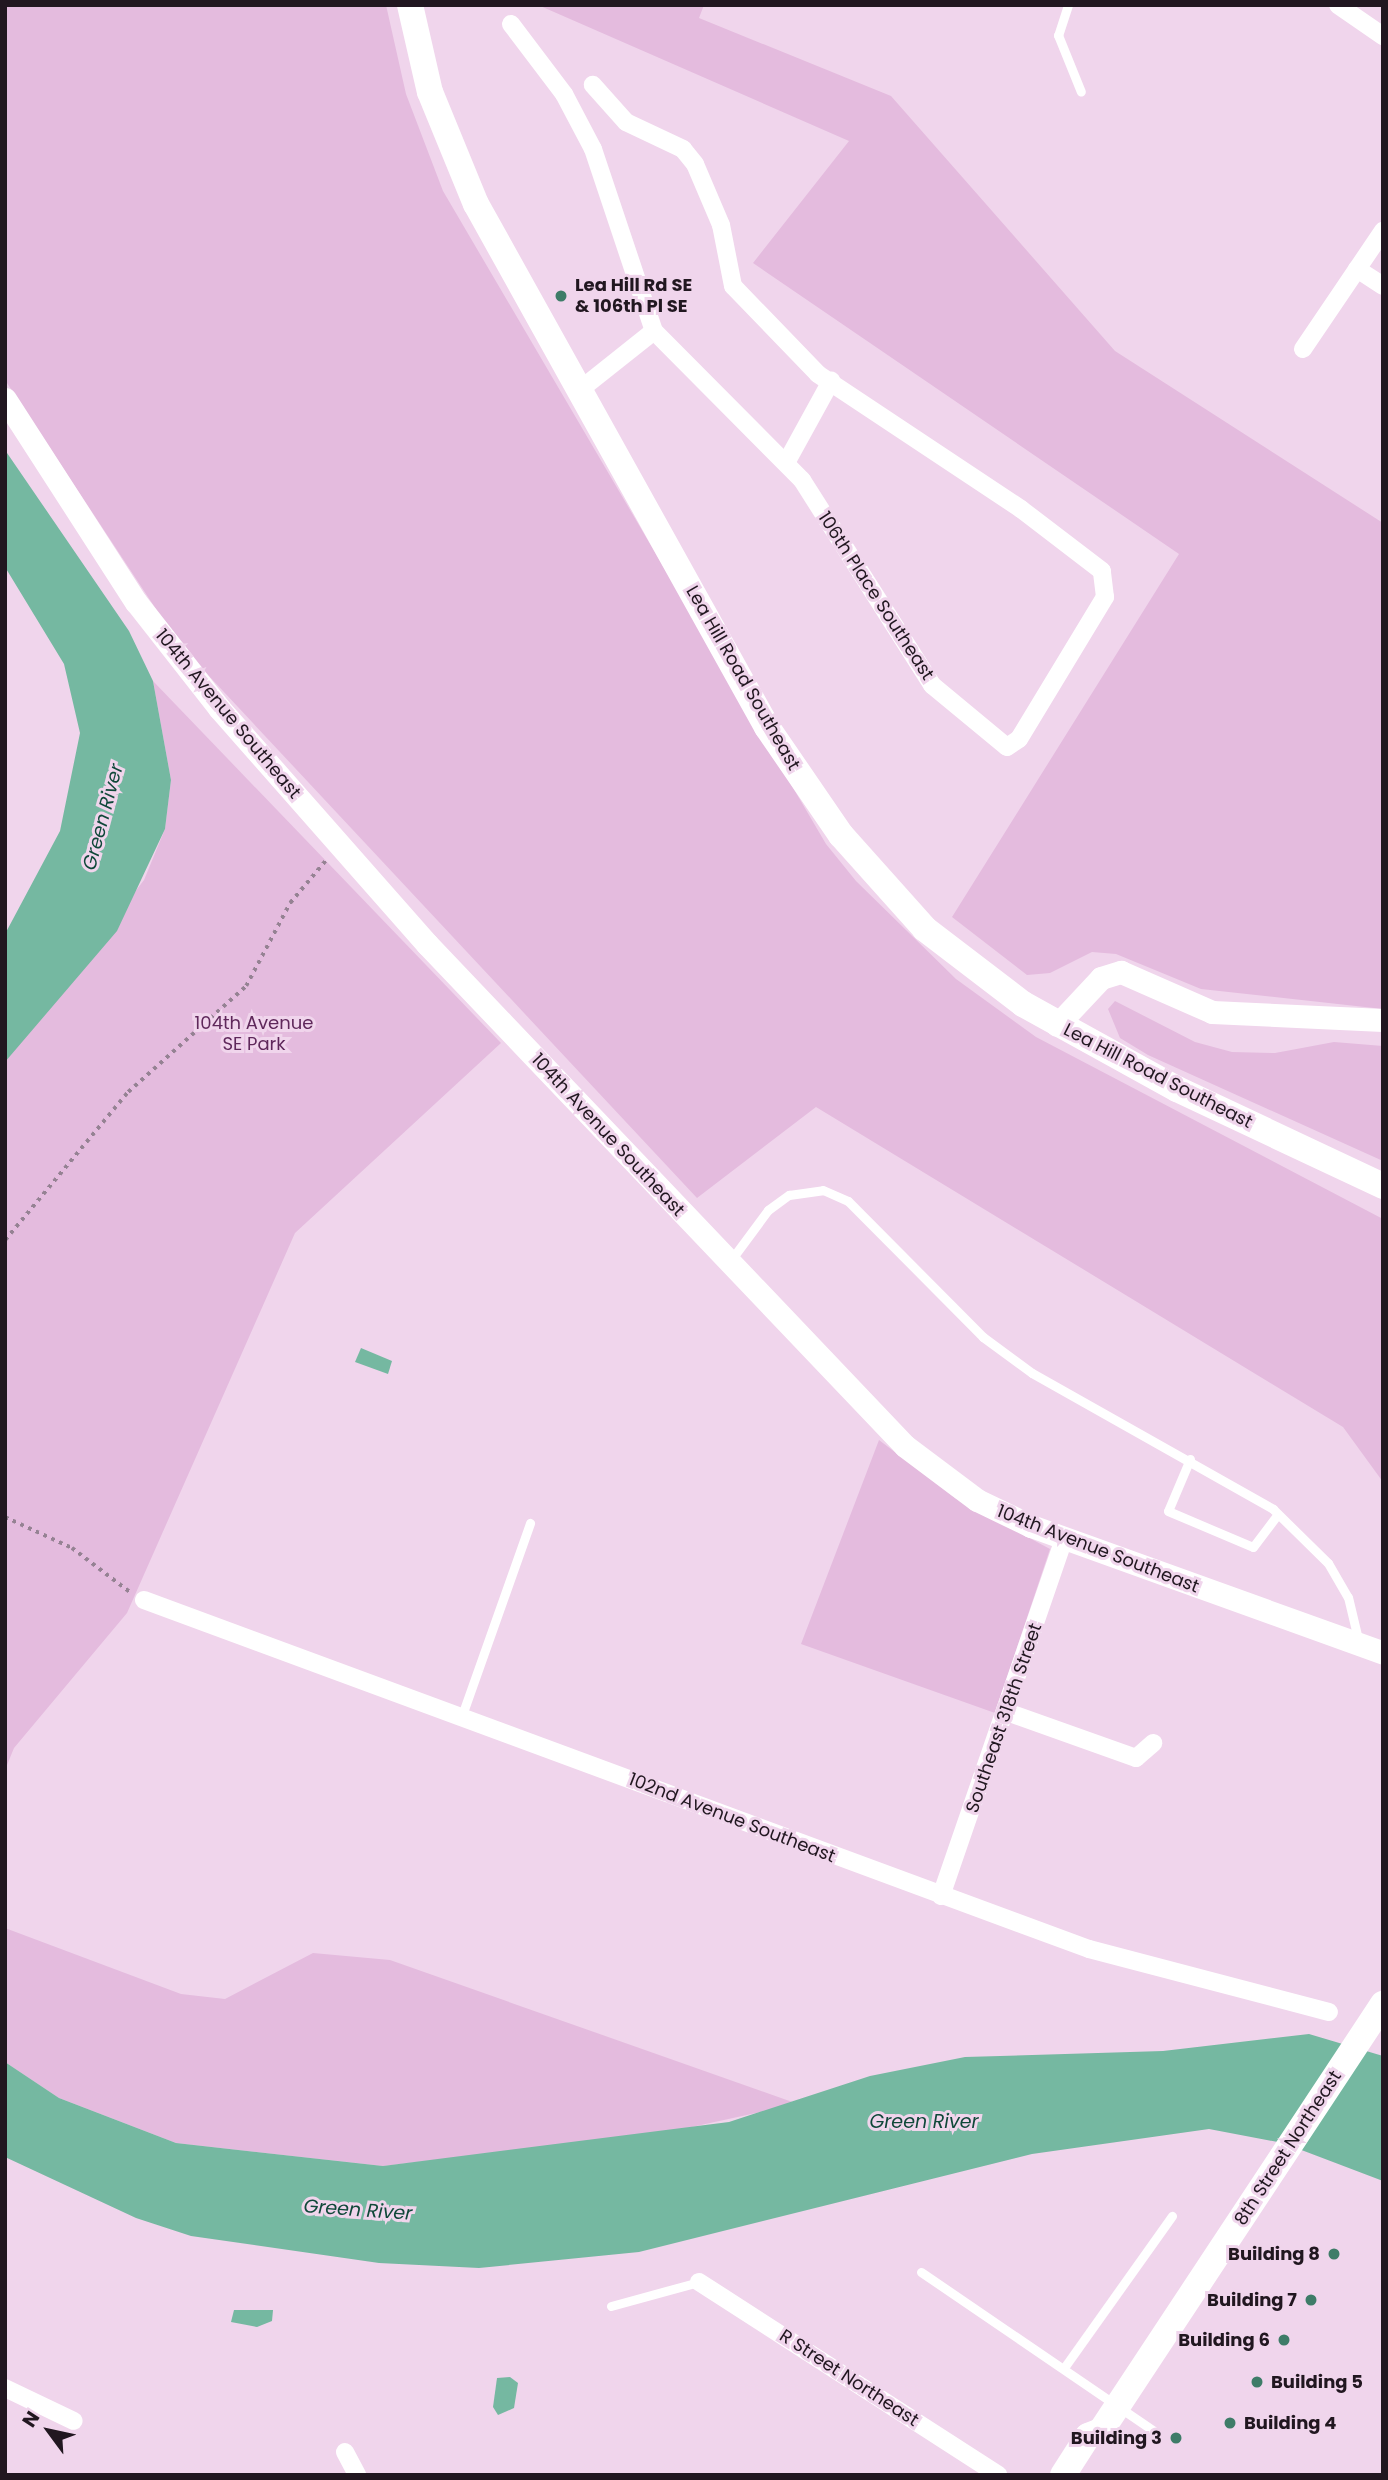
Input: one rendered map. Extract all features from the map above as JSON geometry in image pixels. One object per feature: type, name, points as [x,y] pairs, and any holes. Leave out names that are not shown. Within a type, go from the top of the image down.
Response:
[{"type":"main road","name":"Lea Hill Road Southeast","points":[[410,5],[447,142],[767,727],[841,835],[925,929],[1057,1025],[1383,1186]]},
{"type":"main road","name":"8th Street Northeast","points":[[1063,2475],[1088,2436],[1101,2431],[1383,2004]]},
{"type":"main road","name":"8th Street Northeast","points":[[1083,2475],[1103,2443],[1101,2431]]},
{"type":"street","points":[[1338,5],[1383,36]]},
{"type":"street","name":"106th Place Southeast","points":[[512,23],[564,94],[593,149],[654,331],[786,463],[932,685],[1007,747],[1019,739],[1105,597],[1107,581],[1021,509],[831,382]]},
{"type":"street","points":[[593,85],[626,122],[682,149],[695,164],[740,298],[831,382],[786,463]]},
{"type":"street","points":[[1303,349],[1383,231]]},
{"type":"street","points":[[1357,269],[1383,286]]},
{"type":"street","points":[[581,389],[654,331]]},
{"type":"street","name":"104th Avenue Southeast","points":[[5,399],[183,665],[340,844],[728,1263],[905,1446],[977,1500],[1065,1539],[1383,1653]]},
{"type":"street","points":[[1057,1025],[1101,978],[1121,972],[1207,1010],[1383,1020]]},
{"type":"street","name":"Southeast 318th Street","points":[[941,1896],[1065,1539]]},
{"type":"street","name":"102nd Avenue Southeast","points":[[144,1600],[1089,1949],[1329,2012]]},
{"type":"street","points":[[1007,1712],[1136,1758],[1153,1742]]},
{"type":"street","name":"R Street Northeast","points":[[699,2282],[998,2475]]},
{"type":"street","points":[[5,2388],[74,2421]]},
{"type":"street","points":[[345,2452],[357,2475]]},
{"type":"lane","points":[[1068,5],[1058,35],[1081,92]]},
{"type":"lane","points":[[728,1263],[768,1210],[789,1195],[823,1190],[848,1201],[983,1337],[1032,1373],[1190,1459],[1278,1514],[1328,1563],[1348,1597],[1360,1645]]},
{"type":"lane","points":[[1190,1459],[1168,1511],[1253,1547],[1278,1514]]},
{"type":"lane","points":[[461,1717],[530,1523]]},
{"type":"lane","points":[[1066,2365],[1172,2216]]},
{"type":"lane","points":[[921,2272],[1066,2365],[1154,2431]]},
{"type":"lane","points":[[611,2306],[699,2282]]},
{"type":"path","points":[[5,1240],[128,1092],[246,986],[290,903],[340,844]]},
{"type":"path","points":[[5,1517],[72,1548],[144,1600]]},
{"type":"green space","points":[[5,5],[386,5],[406,94],[443,191],[826,844],[856,881],[956,979],[1036,1037],[1383,1219],[1383,1482],[1343,1427],[816,1107],[697,1198],[179,644],[5,380]]},
{"type":"green space","points":[[538,5],[704,5],[699,18],[891,96],[1115,351],[1383,523],[1383,1009],[1201,989],[1116,954],[1092,952],[1050,973],[1027,975],[952,917],[1179,554],[753,263],[849,141]]},
{"type":"green space","name":"104th Avenue SE Park","points":[[153,681],[501,1043],[295,1233],[127,1613],[14,1748],[5,1770],[5,1062],[144,880],[165,829],[171,780]]},
{"type":"green space","points":[[1115,1001],[1195,1042],[1232,1052],[1275,1053],[1334,1042],[1383,1046],[1383,1161],[1148,1055],[1120,1038],[1108,1009]]},
{"type":"green space","points":[[879,1440],[955,1498],[1050,1549],[995,1713],[801,1644]]},
{"type":"green space","points":[[5,1928],[181,1994],[225,1999],[313,1953],[390,1960],[798,2104],[655,2135],[383,2166],[176,2143],[59,2098],[5,2062]]},
{"type":"water","name":"Green River","points":[[5,450],[129,631],[153,681],[171,780],[165,829],[117,931],[5,1062],[5,934],[60,831],[80,733],[64,664],[5,567]]},
{"type":"water","points":[[361,1348],[392,1361],[388,1374],[355,1362]]},
{"type":"water","name":"Green River","points":[[1309,2034],[1383,2056],[1383,2181],[1283,2143],[1209,2129],[1032,2154],[639,2252],[479,2268],[379,2263],[191,2236],[136,2218],[5,2157],[5,2062],[59,2098],[176,2143],[383,2166],[729,2122],[870,2076],[965,2057],[1163,2051]]},
{"type":"water","points":[[234,2310],[273,2310],[272,2321],[257,2327],[231,2322]]},
{"type":"water","points":[[510,2377],[518,2383],[514,2408],[498,2415],[493,2407],[497,2378]]},
{"type":"place","name":"Lea Hill Rd SE & 106th Pl SE","points":[[561,296]]},
{"type":"place","name":"Building 8","points":[[1334,2254]]},
{"type":"place","name":"Building 7","points":[[1311,2300]]},
{"type":"place","name":"Building 6","points":[[1284,2340]]},
{"type":"place","name":"Building 5","points":[[1257,2382]]},
{"type":"place","name":"Building 4","points":[[1230,2423]]},
{"type":"place","name":"Building 3","points":[[1176,2438]]}]
